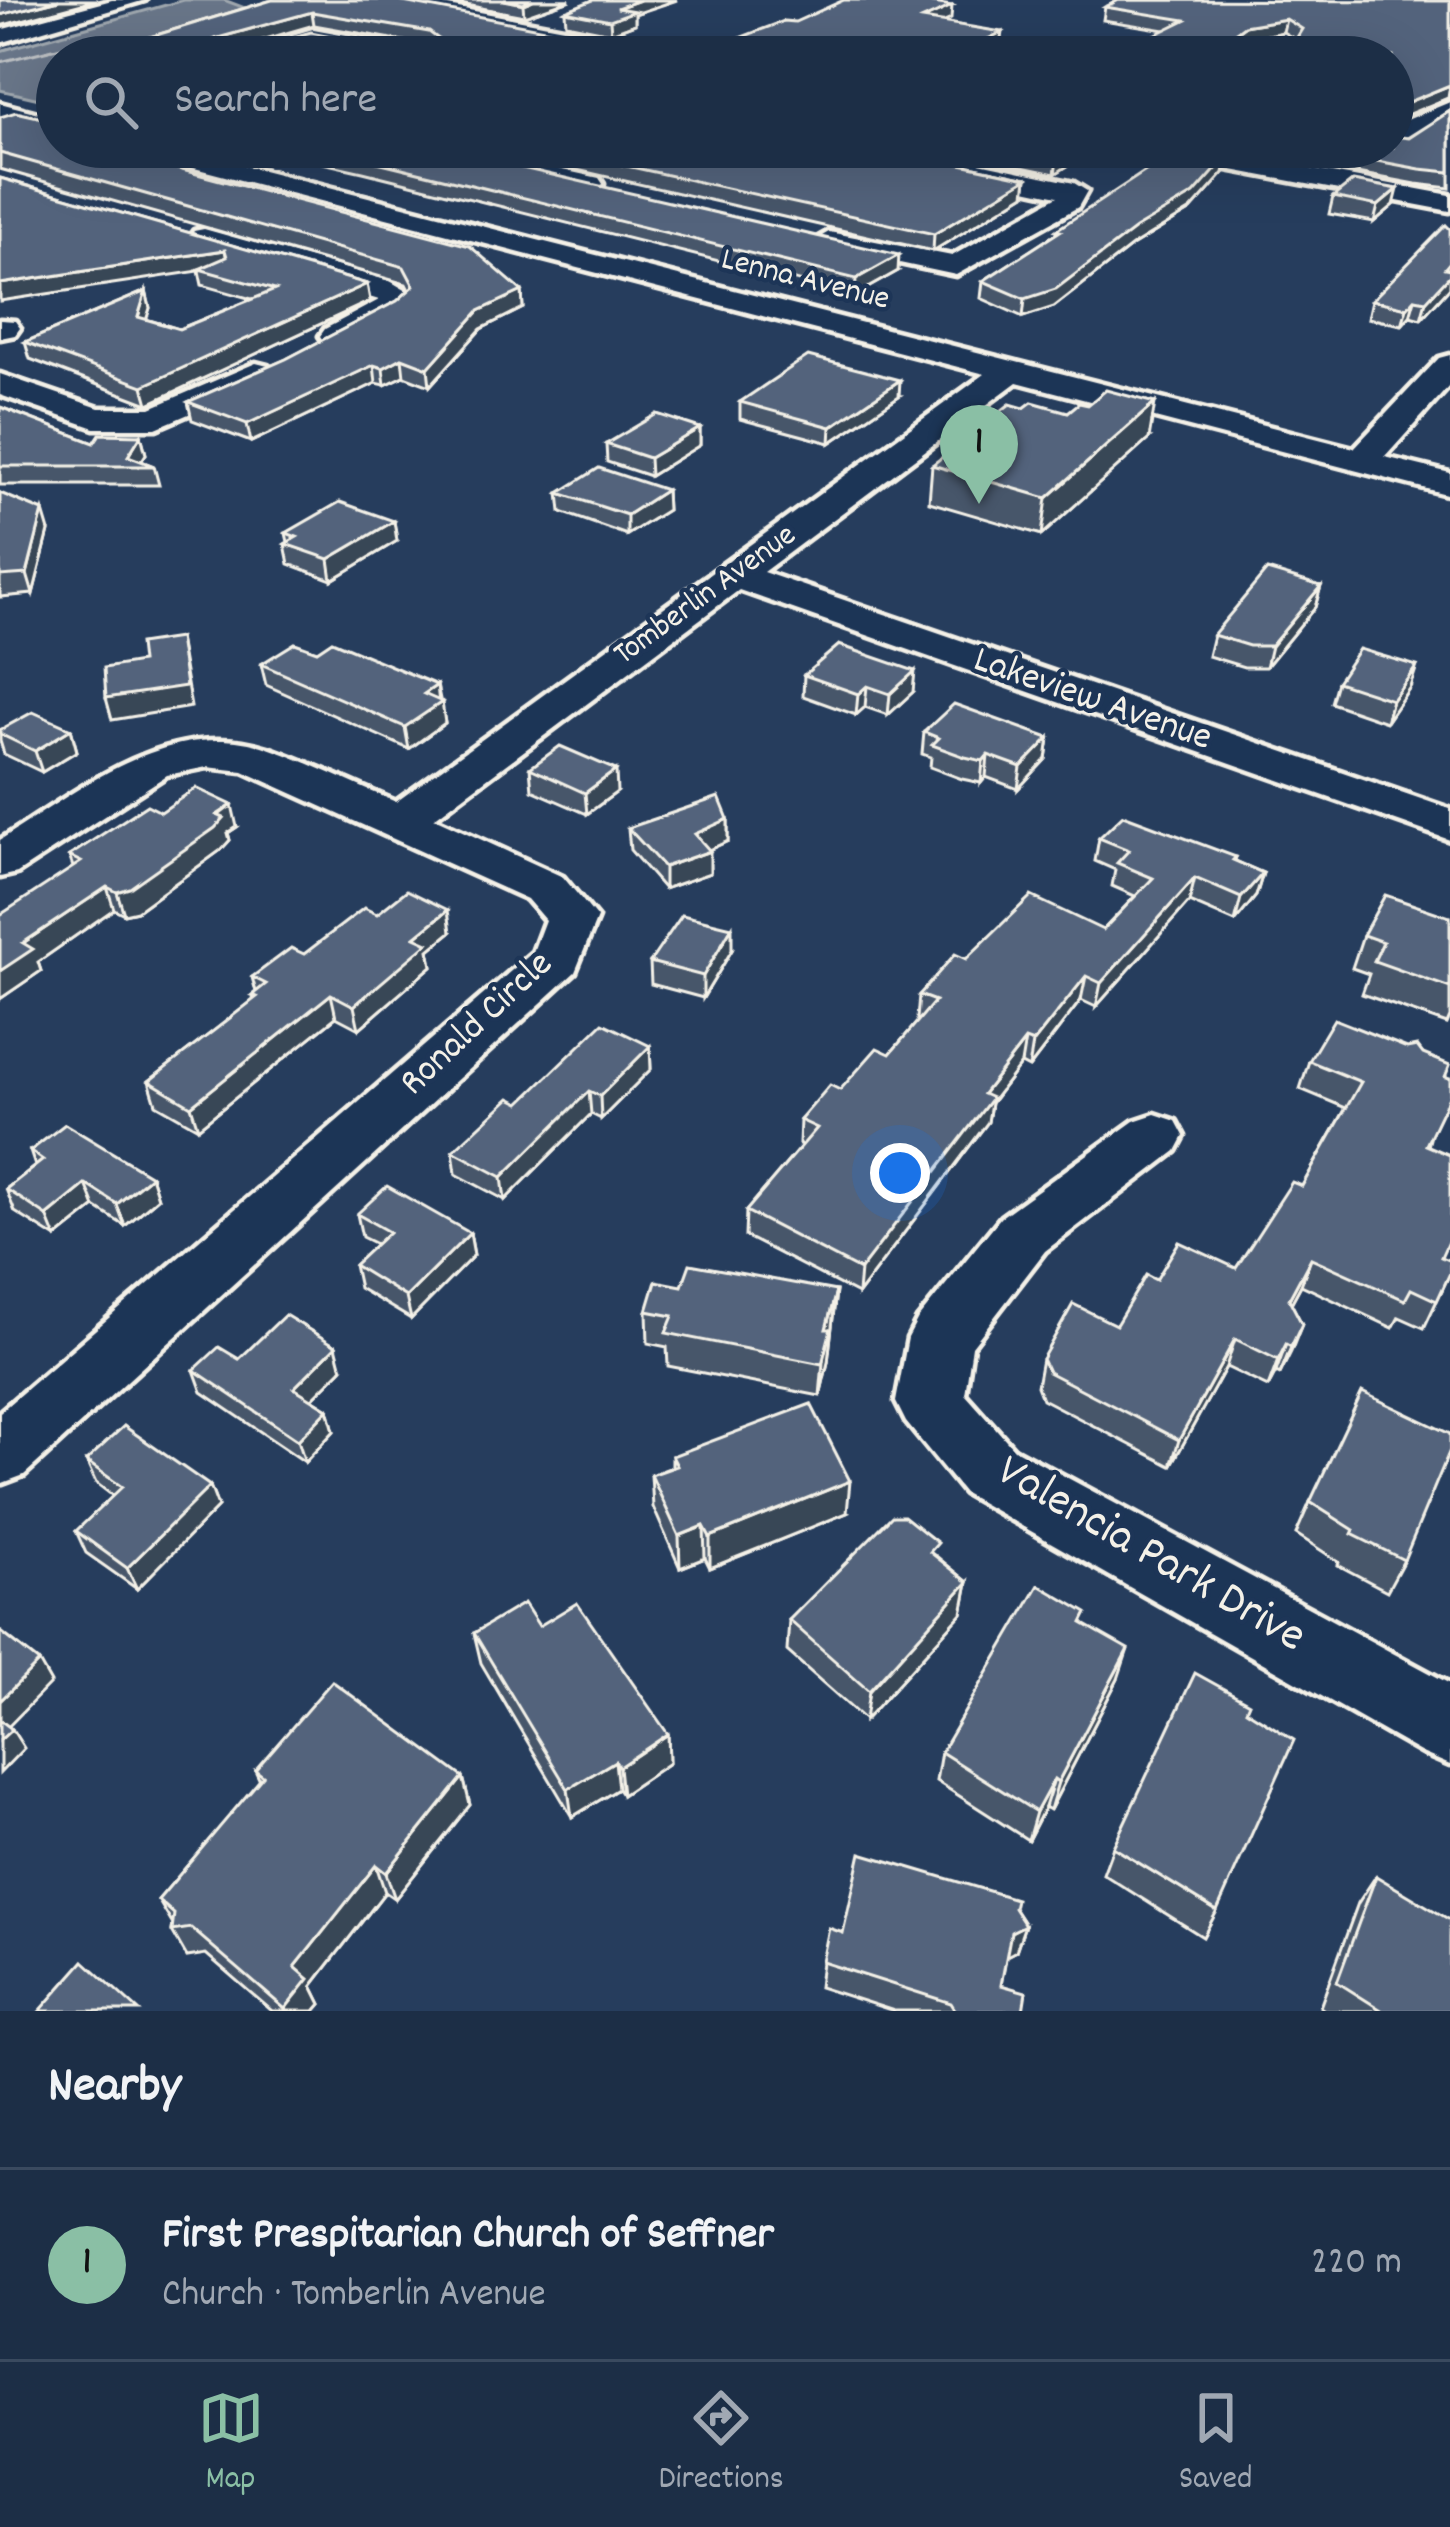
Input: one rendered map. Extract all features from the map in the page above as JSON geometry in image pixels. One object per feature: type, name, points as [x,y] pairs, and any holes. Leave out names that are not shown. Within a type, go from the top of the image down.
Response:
[{"type":"street","points":[[0,37],[135,0]]},
{"type":"street","points":[[384,0],[568,36]]},
{"type":"street","points":[[511,36],[559,16]]},
{"type":"street","points":[[0,24],[26,30]]},
{"type":"street","points":[[1414,132],[1450,109]]},
{"type":"street","points":[[0,110],[36,119]]},
{"type":"street","points":[[0,126],[27,117]]},
{"type":"street","points":[[1414,149],[1431,153]]},
{"type":"street","name":"Lenna Avenue","points":[[223,168],[1450,484]]},
{"type":"street","points":[[520,168],[610,189]]},
{"type":"street","points":[[811,236],[956,266],[1068,201],[1074,191],[966,168]]},
{"type":"street","points":[[1264,168],[1450,203]]},
{"type":"street","points":[[428,221],[543,173]]},
{"type":"street","points":[[0,384],[95,418],[156,418],[385,313],[397,302],[379,287],[172,228]]},
{"type":"street","points":[[1362,461],[1450,365]]},
{"type":"street","name":"Tomberlin Avenue","points":[[400,821],[1011,370]]},
{"type":"street","name":"Lakeview Avenue","points":[[734,575],[1450,825]]},
{"type":"street","name":"Ronald Circle","points":[[0,862],[152,765],[207,753],[252,758],[400,821],[545,888],[572,918],[556,960],[0,1454]]},
{"type":"street","name":"Valencia Park Drive","points":[[1155,1136],[1023,1234],[941,1339],[930,1402],[989,1471],[1450,1726]]},
{"type":"water","points":[[184,0],[224,0],[253,11],[171,36],[54,36]]},
{"type":"water","points":[[36,41],[36,98],[0,90],[0,51]]},
{"type":"building","points":[[0,0],[59,0],[0,15]]},
{"type":"building","points":[[272,0],[393,0],[570,34],[434,36],[312,12],[225,36],[153,36]]},
{"type":"building","points":[[593,0],[640,0],[617,8],[635,11],[610,20],[565,11]]},
{"type":"building","points":[[844,0],[914,0],[952,6],[923,19],[1002,32],[994,36],[745,36],[784,21],[795,22]]},
{"type":"building","points":[[1119,0],[1450,1],[1450,85],[1414,100],[1414,36],[1298,36],[1302,29],[1286,19],[1244,26],[1230,36],[1153,36],[1185,20],[1105,7]]},
{"type":"building","points":[[1450,111],[1450,172],[1414,168],[1414,135]]},
{"type":"building","points":[[16,112],[36,116],[36,163],[0,153],[0,117]]},
{"type":"building","points":[[53,168],[174,168],[470,246],[522,291],[479,311],[428,368],[402,358],[383,368],[374,365],[247,424],[188,402],[286,359],[397,301],[414,286],[404,267]]},
{"type":"building","points":[[402,168],[522,168],[899,255],[856,279]]},
{"type":"building","points":[[636,168],[980,168],[1027,178],[934,234]]},
{"type":"building","points":[[1150,168],[1217,168],[1194,194],[1135,229],[1056,289],[1025,299],[983,281],[1060,231],[1056,230]]},
{"type":"building","points":[[0,178],[367,284],[143,386],[25,342],[146,291],[138,317],[179,329],[275,290],[199,269],[227,257],[225,250],[0,284]]},
{"type":"building","points":[[1353,181],[1398,189],[1378,206],[1333,197]]},
{"type":"building","points":[[1446,225],[1450,262],[1445,268],[1450,275],[1426,301],[1415,299],[1407,308],[1372,300]]},
{"type":"building","points":[[808,356],[900,380],[831,427],[740,402]]},
{"type":"building","points":[[1106,390],[1155,403],[1047,498],[932,465],[1010,404],[1024,408],[1032,402],[1068,412],[1079,403],[1088,405]]},
{"type":"building","points":[[0,407],[94,443],[100,434],[141,435],[128,456],[154,466],[0,466]]},
{"type":"building","points":[[657,414],[700,428],[649,458],[606,444]]},
{"type":"building","points":[[599,468],[666,490],[627,515],[559,493]]},
{"type":"building","points":[[0,493],[43,511],[27,574],[0,576]]},
{"type":"building","points":[[340,502],[394,521],[329,559],[285,544],[297,537],[286,533]]},
{"type":"building","points":[[1267,570],[1321,586],[1271,646],[1249,646],[1213,635]]},
{"type":"building","points":[[179,638],[186,686],[106,698],[104,668],[141,662],[139,644]]},
{"type":"building","points":[[332,641],[437,685],[424,694],[442,702],[405,727],[261,664],[295,643],[317,651]]},
{"type":"building","points":[[839,645],[915,671],[890,694],[867,686],[858,694],[804,675]]},
{"type":"building","points":[[1359,649],[1417,666],[1392,700],[1337,682]]},
{"type":"building","points":[[954,704],[1049,738],[1021,767],[988,755],[983,761],[965,757],[932,745],[939,738],[924,732]]},
{"type":"building","points":[[33,712],[71,729],[35,751],[0,734]]},
{"type":"building","points":[[560,746],[616,770],[585,793],[530,768]]},
{"type":"building","points":[[196,788],[232,805],[217,815],[224,818],[215,828],[130,888],[117,892],[107,887],[23,943],[33,949],[0,971],[0,915],[81,862],[69,856],[147,805],[161,812]]},
{"type":"building","points":[[719,797],[728,819],[695,834],[710,851],[664,867],[628,828]]},
{"type":"building","points":[[1123,815],[1236,857],[1233,860],[1263,873],[1241,898],[1195,878],[1101,983],[1086,976],[1033,1043],[1025,1040],[983,1094],[992,1098],[860,1270],[746,1211],[817,1128],[800,1120],[830,1085],[840,1090],[877,1048],[890,1054],[935,1001],[919,995],[955,954],[966,959],[1031,896],[1103,930],[1153,878],[1117,863],[1129,850],[1099,838]]},
{"type":"building","points":[[407,890],[448,910],[415,937],[428,943],[354,1006],[331,994],[191,1106],[149,1081],[257,997],[252,995],[266,984],[252,977],[291,948],[304,954],[364,908],[377,914]]},
{"type":"building","points":[[1385,895],[1450,917],[1450,988],[1374,961],[1383,942],[1363,935]]},
{"type":"building","points":[[682,915],[732,927],[703,976],[650,962]]},
{"type":"building","points":[[1334,1019],[1407,1048],[1417,1046],[1423,1054],[1450,1065],[1445,1077],[1450,1078],[1450,1095],[1426,1145],[1450,1155],[1450,1237],[1441,1257],[1450,1261],[1450,1273],[1437,1301],[1411,1289],[1405,1300],[1311,1258],[1289,1299],[1302,1324],[1291,1347],[1286,1344],[1278,1360],[1235,1339],[1179,1440],[1048,1372],[1042,1359],[1073,1304],[1116,1325],[1146,1275],[1156,1280],[1179,1242],[1236,1268],[1292,1182],[1302,1186],[1361,1082],[1309,1061]]},
{"type":"building","points":[[603,1023],[650,1046],[600,1096],[589,1091],[502,1177],[453,1151],[510,1098],[520,1103]]},
{"type":"building","points":[[65,1124],[151,1176],[117,1204],[86,1184],[47,1216],[6,1189],[43,1160],[30,1151]]},
{"type":"building","points":[[387,1186],[470,1233],[406,1297],[354,1265],[389,1232],[357,1214]]},
{"type":"building","points":[[690,1264],[836,1291],[822,1364],[666,1333],[673,1316],[647,1311],[656,1281],[682,1286]]},
{"type":"building","points":[[285,1315],[336,1346],[294,1388],[328,1409],[298,1440],[194,1370],[219,1347],[239,1359]]},
{"type":"building","points":[[1362,1392],[1450,1434],[1450,1450],[1404,1560],[1352,1534],[1354,1530],[1310,1502]]},
{"type":"building","points":[[811,1404],[850,1481],[710,1537],[704,1526],[679,1536],[651,1475],[677,1466],[672,1456]]},
{"type":"building","points":[[124,1426],[210,1486],[127,1568],[76,1531],[122,1487],[86,1461]]},
{"type":"building","points":[[892,1516],[904,1516],[938,1543],[930,1552],[968,1582],[869,1691],[789,1620]]},
{"type":"building","points":[[1039,1585],[1087,1613],[1082,1623],[1128,1649],[1058,1782],[1054,1779],[1036,1812],[941,1752]]},
{"type":"building","points":[[524,1603],[539,1626],[577,1603],[668,1734],[619,1767],[615,1761],[568,1789],[474,1633]]},
{"type":"building","points":[[0,1631],[39,1662],[0,1701]]},
{"type":"building","points":[[1195,1673],[1249,1703],[1246,1710],[1294,1740],[1217,1911],[1113,1847]]},
{"type":"building","points":[[332,1681],[463,1777],[386,1873],[376,1865],[295,1967],[309,1979],[285,2009],[191,1928],[172,1931],[174,1914],[158,1900],[263,1776],[255,1770]]},
{"type":"building","points":[[0,1720],[12,1729],[0,1740]]},
{"type":"building","points":[[861,1853],[1016,1899],[1014,1908],[1025,1925],[1011,1932],[1001,1985],[1026,1992],[1023,2011],[956,2011],[951,2003],[822,1962],[829,1928],[843,1933]]},
{"type":"building","points":[[1376,1876],[1450,1920],[1450,2011],[1383,2011],[1337,1982]]},
{"type":"building","points":[[84,1961],[139,2011],[40,2011]]},
{"type":"place","name":"First Prespitarian Church of Seffner","points":[[979,504]]}]
